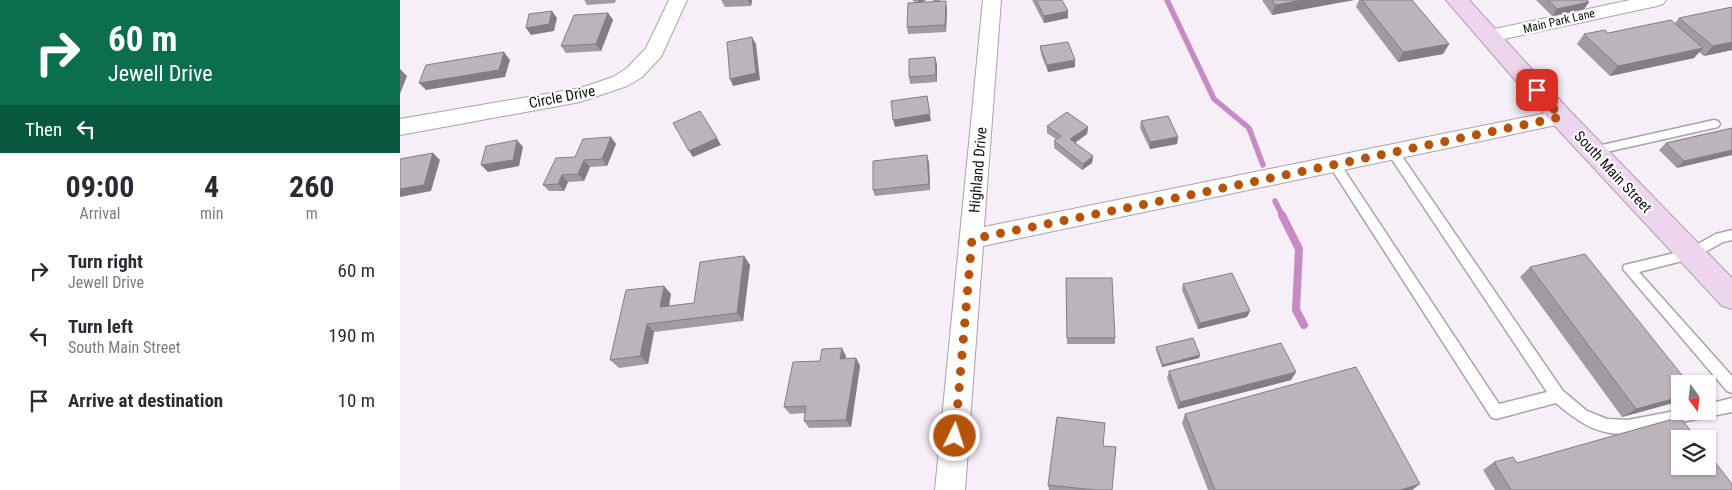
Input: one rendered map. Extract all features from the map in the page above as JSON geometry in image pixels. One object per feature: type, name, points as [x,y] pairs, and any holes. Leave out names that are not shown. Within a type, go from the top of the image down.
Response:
[{"type":"main road","name":"South Main Street","points":[[1457,0],[1561,117],[1732,297]]},
{"type":"street","name":"Circle Drive","points":[[400,127],[605,89],[640,70],[650,60],[657,49],[678,0]]},
{"type":"street","name":"Highland Drive","points":[[950,490],[992,0]]},
{"type":"street","name":"Main Park Lane","points":[[1490,36],[1610,4],[1657,0]]},
{"type":"street","points":[[972,239],[1561,117]]},
{"type":"lane","points":[[1593,151],[1714,124]]},
{"type":"lane","points":[[1393,152],[1558,396],[1579,414],[1599,424],[1627,429],[1656,421],[1688,417],[1732,405]]},
{"type":"lane","points":[[1335,165],[1496,412],[1558,396]]},
{"type":"lane","points":[[1732,235],[1720,238],[1690,254],[1629,269],[1732,386]]},
{"type":"building","points":[[1036,0],[1062,0],[1068,11],[1044,16]]},
{"type":"building","points":[[1272,0],[1303,0],[1275,5]]},
{"type":"building","points":[[1362,0],[1412,0],[1449,44],[1403,52]]},
{"type":"building","points":[[1548,0],[1587,0],[1589,2],[1557,9]]},
{"type":"building","points":[[946,1],[945,25],[907,27],[908,3]]},
{"type":"building","points":[[1732,7],[1732,42],[1713,46],[1679,18]]},
{"type":"building","points":[[552,11],[549,24],[526,28],[529,14]]},
{"type":"building","points":[[608,13],[596,44],[561,46],[574,15]]},
{"type":"building","points":[[1671,20],[1703,48],[1618,66],[1584,34],[1605,30],[1608,33]]},
{"type":"building","points":[[752,37],[756,73],[730,79],[727,42]]},
{"type":"building","points":[[1068,42],[1075,60],[1047,65],[1040,46]]},
{"type":"building","points":[[504,52],[499,70],[419,83],[426,65]]},
{"type":"building","points":[[935,57],[936,75],[909,77],[909,59]]},
{"type":"building","points":[[927,96],[930,114],[893,120],[891,101]]},
{"type":"building","points":[[700,111],[717,138],[689,151],[673,123]]},
{"type":"building","points":[[1067,112],[1088,127],[1070,139],[1093,156],[1083,164],[1054,141],[1061,136],[1047,126]]},
{"type":"building","points":[[1168,116],[1178,137],[1150,142],[1141,121]]},
{"type":"building","points":[[1732,128],[1732,150],[1684,161],[1666,143]]},
{"type":"building","points":[[611,137],[602,159],[584,160],[578,174],[562,175],[558,184],[543,185],[556,158],[575,157],[583,139]]},
{"type":"building","points":[[517,140],[513,160],[481,165],[486,146]]},
{"type":"building","points":[[433,153],[424,185],[400,189],[400,159]]},
{"type":"building","points":[[927,155],[929,184],[873,190],[873,161]]},
{"type":"building","points":[[1585,254],[1682,375],[1671,375],[1671,399],[1636,409],[1530,267]]},
{"type":"building","points":[[744,256],[737,313],[647,324],[640,356],[610,360],[626,290],[664,286],[660,307],[694,303],[700,262]]},
{"type":"building","points":[[1232,273],[1250,311],[1200,323],[1183,284]]},
{"type":"building","points":[[1066,278],[1112,278],[1115,338],[1067,338]]},
{"type":"building","points":[[1193,338],[1200,355],[1163,365],[1156,347]]},
{"type":"building","points":[[1281,343],[1296,372],[1180,402],[1169,371]]},
{"type":"building","points":[[842,348],[840,359],[856,358],[846,420],[804,421],[806,406],[784,407],[793,362],[820,361],[822,349]]},
{"type":"building","points":[[1356,367],[1420,484],[1400,490],[1215,490],[1185,414]]},
{"type":"building","points":[[1057,417],[1105,423],[1103,446],[1116,447],[1112,490],[1048,485]]},
{"type":"building","points":[[1671,420],[1682,420],[1690,430],[1671,430],[1671,475],[1716,475],[1716,463],[1732,484],[1732,490],[1511,490],[1494,462],[1513,457],[1517,463]]},
{"type":"waterway","points":[[1167,0],[1214,99],[1249,128],[1263,165]]},
{"type":"waterway","points":[[1275,201],[1299,249],[1296,310],[1304,325]]},
{"type":"route","points":[[955,436],[972,239],[1561,117],[1537,90]]}]
